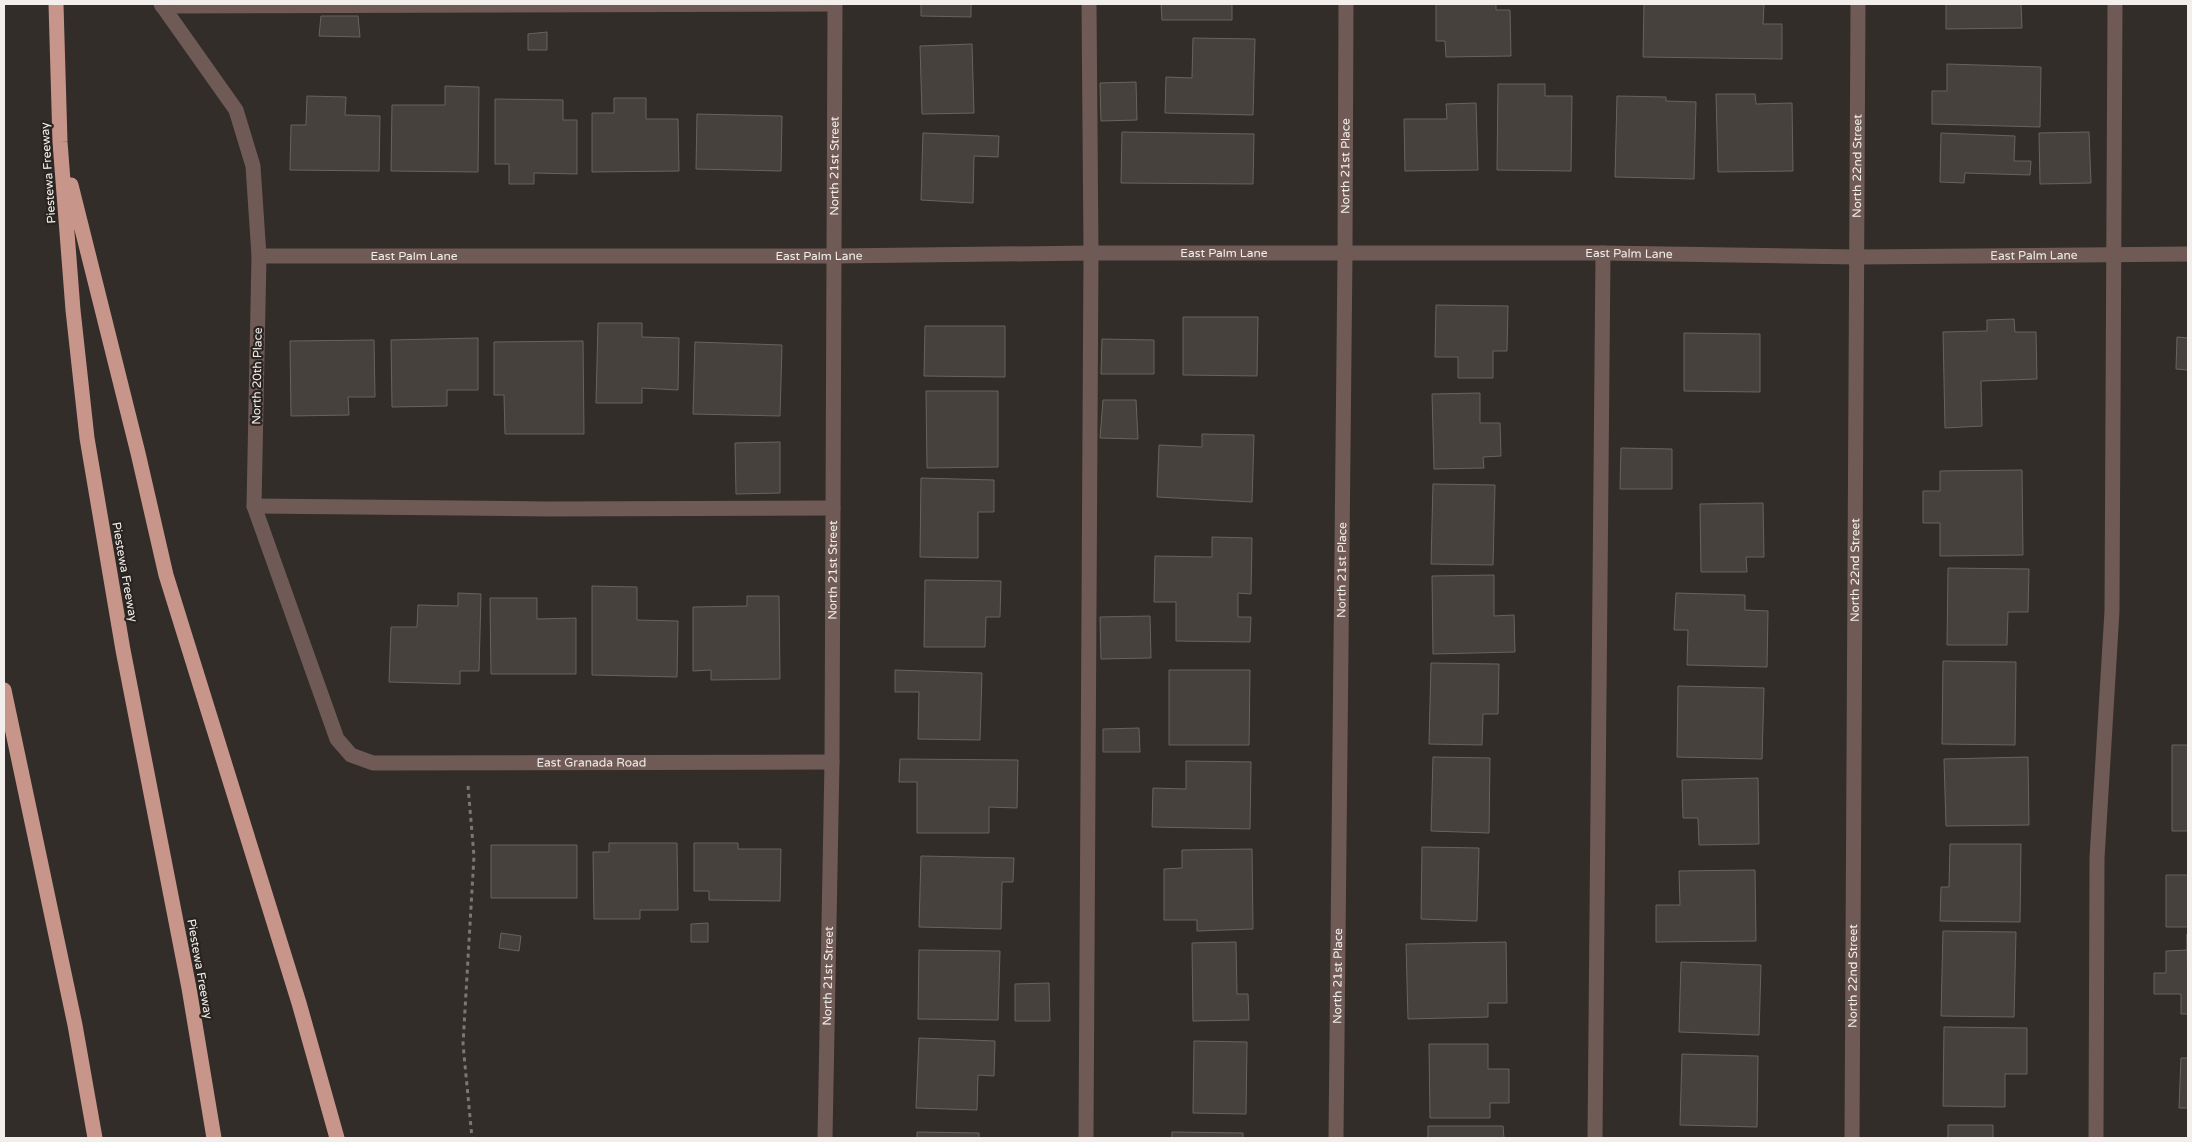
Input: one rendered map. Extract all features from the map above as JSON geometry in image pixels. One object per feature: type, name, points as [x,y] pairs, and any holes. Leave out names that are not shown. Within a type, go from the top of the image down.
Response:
[{"type":"highway","name":"Piestewa Freeway","points":[[56,4],[60,142],[73,310],[86,438],[123,650],[189,988],[214,1138]]},
{"type":"highway","points":[[60,142],[138,453],[166,575],[299,1003],[337,1138]]},
{"type":"highway","points":[[4,690],[75,1025],[95,1138]]},
{"type":"street","points":[[161,5],[835,4]]},
{"type":"street","name":"North 21st Street","points":[[825,1138],[832,762],[835,4]]},
{"type":"street","points":[[1086,1138],[1091,253],[1089,4]]},
{"type":"street","name":"North 21st Place","points":[[1336,1138],[1346,254],[1346,4]]},
{"type":"street","name":"North 22nd Street","points":[[1852,1138],[1852,826],[1858,4]]},
{"type":"street","points":[[2096,1138],[2097,858],[2112,611],[2115,4]]},
{"type":"street","name":"North 20th Place","points":[[161,5],[236,110],[253,166],[259,256],[254,506],[337,739],[351,755]]},
{"type":"street","points":[[1595,1138],[1603,253]]},
{"type":"street","name":"East Palm Lane","points":[[259,256],[1603,253],[1857,257],[2188,254]]},
{"type":"street","points":[[254,506],[547,509],[834,508]]},
{"type":"street","name":"East Granada Road","points":[[351,755],[372,763],[832,762]]},
{"type":"path","points":[[467,763],[474,856],[462,1044],[472,1138]]},
{"type":"building","points":[[921,4],[971,4],[971,17],[921,16]]},
{"type":"building","points":[[1161,4],[1232,4],[1232,20],[1162,20]]},
{"type":"building","points":[[1436,4],[1496,4],[1496,10],[1510,10],[1511,56],[1446,57],[1445,41],[1436,41]]},
{"type":"building","points":[[1644,4],[1764,4],[1763,24],[1782,24],[1782,59],[1643,57]]},
{"type":"building","points":[[1946,4],[2021,4],[2022,28],[1946,29]]},
{"type":"building","points":[[321,16],[358,16],[360,37],[319,36]]},
{"type":"building","points":[[547,32],[547,50],[528,50],[528,34]]},
{"type":"building","points":[[1193,38],[1255,39],[1253,115],[1165,113],[1166,77],[1192,78]]},
{"type":"building","points":[[972,44],[974,113],[922,114],[920,46]]},
{"type":"building","points":[[1947,64],[2041,67],[2040,127],[1932,124],[1932,91],[1947,91]]},
{"type":"building","points":[[1136,82],[1137,120],[1101,121],[1100,83]]},
{"type":"building","points":[[1498,84],[1545,84],[1545,96],[1572,96],[1571,171],[1497,170]]},
{"type":"building","points":[[445,86],[479,87],[478,172],[391,171],[392,105],[445,105]]},
{"type":"building","points":[[1716,94],[1755,94],[1756,104],[1792,103],[1793,171],[1718,172]]},
{"type":"building","points":[[307,96],[346,97],[345,115],[380,116],[379,171],[290,170],[291,125],[306,125]]},
{"type":"building","points":[[1617,96],[1666,97],[1666,101],[1696,102],[1694,179],[1615,177]]},
{"type":"building","points":[[614,98],[646,98],[646,119],[678,119],[679,171],[592,172],[592,113],[614,113]]},
{"type":"building","points":[[495,99],[563,100],[563,120],[577,120],[577,174],[534,173],[534,184],[509,184],[509,164],[495,164]]},
{"type":"building","points":[[1476,103],[1478,170],[1405,171],[1404,119],[1447,119],[1446,104]]},
{"type":"building","points":[[697,114],[782,116],[781,171],[696,169]]},
{"type":"building","points":[[1122,132],[1254,134],[1253,184],[1121,183]]},
{"type":"building","points":[[2089,132],[2091,183],[2040,184],[2039,133]]},
{"type":"building","points":[[923,133],[999,136],[998,157],[974,156],[973,203],[921,200]]},
{"type":"building","points":[[1941,133],[2015,136],[2014,161],[2031,161],[2030,175],[1965,173],[1964,183],[1940,182]]},
{"type":"building","points":[[1436,305],[1508,306],[1507,351],[1493,351],[1493,378],[1458,378],[1458,357],[1435,357]]},
{"type":"building","points":[[1183,317],[1258,317],[1257,376],[1183,375]]},
{"type":"building","points":[[2014,319],[2015,332],[2036,332],[2037,379],[1981,381],[1982,426],[1945,428],[1943,332],[1987,331],[1987,320]]},
{"type":"building","points":[[598,323],[642,323],[642,337],[679,338],[678,390],[642,388],[642,403],[596,403]]},
{"type":"building","points":[[925,326],[1005,326],[1005,377],[924,376]]},
{"type":"building","points":[[1684,333],[1760,334],[1760,392],[1684,391]]},
{"type":"building","points":[[2177,337],[2188,338],[2188,370],[2176,369]]},
{"type":"building","points":[[478,338],[478,390],[447,390],[447,406],[392,407],[391,340]]},
{"type":"building","points":[[1102,339],[1154,340],[1154,374],[1101,374]]},
{"type":"building","points":[[374,340],[375,397],[348,397],[349,415],[291,416],[290,341]]},
{"type":"building","points":[[583,341],[584,434],[505,434],[504,395],[494,395],[494,342]]},
{"type":"building","points":[[695,342],[782,345],[780,416],[693,414]]},
{"type":"building","points":[[926,391],[998,391],[998,467],[927,468]]},
{"type":"building","points":[[1480,393],[1480,423],[1500,423],[1501,456],[1483,457],[1484,468],[1434,469],[1432,394]]},
{"type":"building","points":[[1103,400],[1136,400],[1138,439],[1100,438]]},
{"type":"building","points":[[1202,434],[1254,435],[1252,502],[1157,497],[1159,445],[1202,447]]},
{"type":"building","points":[[780,442],[780,493],[736,494],[735,443]]},
{"type":"building","points":[[1621,448],[1672,449],[1672,489],[1620,489]]},
{"type":"building","points":[[2022,470],[2023,555],[1940,556],[1940,523],[1923,523],[1923,491],[1940,491],[1940,471]]},
{"type":"building","points":[[921,478],[994,480],[994,512],[978,512],[978,558],[920,557]]},
{"type":"building","points":[[1433,484],[1495,485],[1493,565],[1431,564]]},
{"type":"building","points":[[1763,503],[1764,557],[1746,557],[1747,572],[1701,572],[1700,504]]},
{"type":"building","points":[[1212,537],[1252,538],[1251,594],[1238,593],[1238,617],[1251,617],[1250,642],[1176,641],[1176,602],[1154,602],[1155,556],[1212,557]]},
{"type":"building","points":[[1948,568],[2029,569],[2028,612],[2008,612],[2007,645],[1947,645]]},
{"type":"building","points":[[1494,575],[1494,616],[1514,615],[1515,652],[1433,654],[1432,576]]},
{"type":"building","points":[[925,580],[1001,581],[1000,617],[986,617],[985,647],[924,647]]},
{"type":"building","points":[[592,586],[637,587],[637,620],[678,621],[677,677],[592,675]]},
{"type":"building","points":[[458,593],[481,594],[479,671],[460,671],[460,684],[389,682],[391,627],[417,627],[418,605],[458,606]]},
{"type":"building","points":[[1676,593],[1745,595],[1745,610],[1768,611],[1767,667],[1687,665],[1688,630],[1674,630]]},
{"type":"building","points":[[747,596],[779,596],[780,679],[711,680],[711,670],[693,671],[693,607],[747,606]]},
{"type":"building","points":[[490,598],[537,598],[537,619],[576,618],[576,674],[491,674]]},
{"type":"building","points":[[1150,616],[1151,658],[1101,659],[1100,617]]},
{"type":"building","points":[[1943,661],[2016,662],[2015,745],[1942,744]]},
{"type":"building","points":[[1431,663],[1499,664],[1498,714],[1483,714],[1482,745],[1429,744]]},
{"type":"building","points":[[895,670],[982,673],[980,740],[918,739],[919,692],[895,692]]},
{"type":"building","points":[[1169,670],[1250,670],[1249,745],[1169,745]]},
{"type":"building","points":[[1678,686],[1764,688],[1762,759],[1677,757]]},
{"type":"building","points":[[1139,728],[1140,752],[1103,752],[1103,729]]},
{"type":"building","points":[[2172,745],[2188,745],[2188,831],[2172,831]]},
{"type":"building","points":[[1433,757],[1490,758],[1489,833],[1431,831]]},
{"type":"building","points":[[2028,757],[2029,825],[1946,826],[1944,759]]},
{"type":"building","points":[[900,759],[1018,760],[1017,808],[989,807],[989,833],[917,833],[917,782],[899,782]]},
{"type":"building","points":[[1186,761],[1251,762],[1250,829],[1152,827],[1153,788],[1186,789]]},
{"type":"building","points":[[1758,778],[1759,844],[1699,845],[1698,818],[1683,818],[1682,780]]},
{"type":"building","points":[[609,843],[677,843],[678,910],[640,910],[640,919],[594,919],[593,852],[609,852]]},
{"type":"building","points":[[694,843],[738,843],[738,849],[781,849],[780,901],[709,900],[709,891],[694,891]]},
{"type":"building","points":[[1950,844],[2021,844],[2020,922],[1940,921],[1941,887],[1949,887]]},
{"type":"building","points":[[491,845],[577,845],[577,898],[491,898]]},
{"type":"building","points":[[1422,847],[1479,848],[1477,921],[1421,919]]},
{"type":"building","points":[[1252,849],[1253,929],[1197,931],[1197,920],[1164,920],[1164,869],[1182,868],[1182,850]]},
{"type":"building","points":[[921,856],[1014,858],[1013,882],[1002,882],[1001,929],[919,927]]},
{"type":"building","points":[[1755,870],[1756,941],[1656,942],[1656,905],[1680,905],[1679,871]]},
{"type":"building","points":[[2166,875],[2188,875],[2188,927],[2166,927]]},
{"type":"building","points":[[708,923],[708,942],[691,942],[691,924]]},
{"type":"building","points":[[1943,931],[2016,932],[2014,1017],[1941,1016]]},
{"type":"building","points":[[501,933],[521,936],[519,951],[499,948]]},
{"type":"building","points":[[2187,934],[2188,1014],[2181,1014],[2181,994],[2154,994],[2154,973],[2166,973],[2166,951],[2187,950]]},
{"type":"building","points":[[1236,942],[1237,994],[1248,994],[1249,1020],[1193,1021],[1192,943]]},
{"type":"building","points":[[1506,942],[1507,1003],[1488,1003],[1488,1017],[1408,1019],[1406,944]]},
{"type":"building","points":[[919,950],[1000,951],[998,1020],[918,1019]]},
{"type":"building","points":[[1681,962],[1761,965],[1759,1035],[1679,1032]]},
{"type":"building","points":[[1049,983],[1050,1021],[1015,1021],[1015,984]]},
{"type":"building","points":[[1944,1027],[2027,1028],[2027,1074],[2005,1074],[2005,1107],[1943,1106]]},
{"type":"building","points":[[919,1038],[995,1041],[994,1076],[978,1075],[977,1110],[916,1108]]},
{"type":"building","points":[[1194,1041],[1247,1042],[1246,1114],[1193,1113]]},
{"type":"building","points":[[1429,1044],[1488,1044],[1488,1069],[1509,1069],[1509,1103],[1490,1103],[1490,1118],[1430,1118]]},
{"type":"building","points":[[1682,1054],[1758,1056],[1757,1127],[1680,1125]]},
{"type":"building","points":[[2181,1058],[2188,1058],[2188,1108],[2179,1108]]},
{"type":"building","points":[[1948,1125],[1993,1125],[1993,1138],[1948,1138]]},
{"type":"building","points":[[1428,1126],[1503,1126],[1504,1138],[1428,1138]]},
{"type":"building","points":[[917,1132],[979,1133],[979,1138],[917,1138]]},
{"type":"building","points":[[1172,1132],[1243,1133],[1243,1138],[1172,1138]]}]
